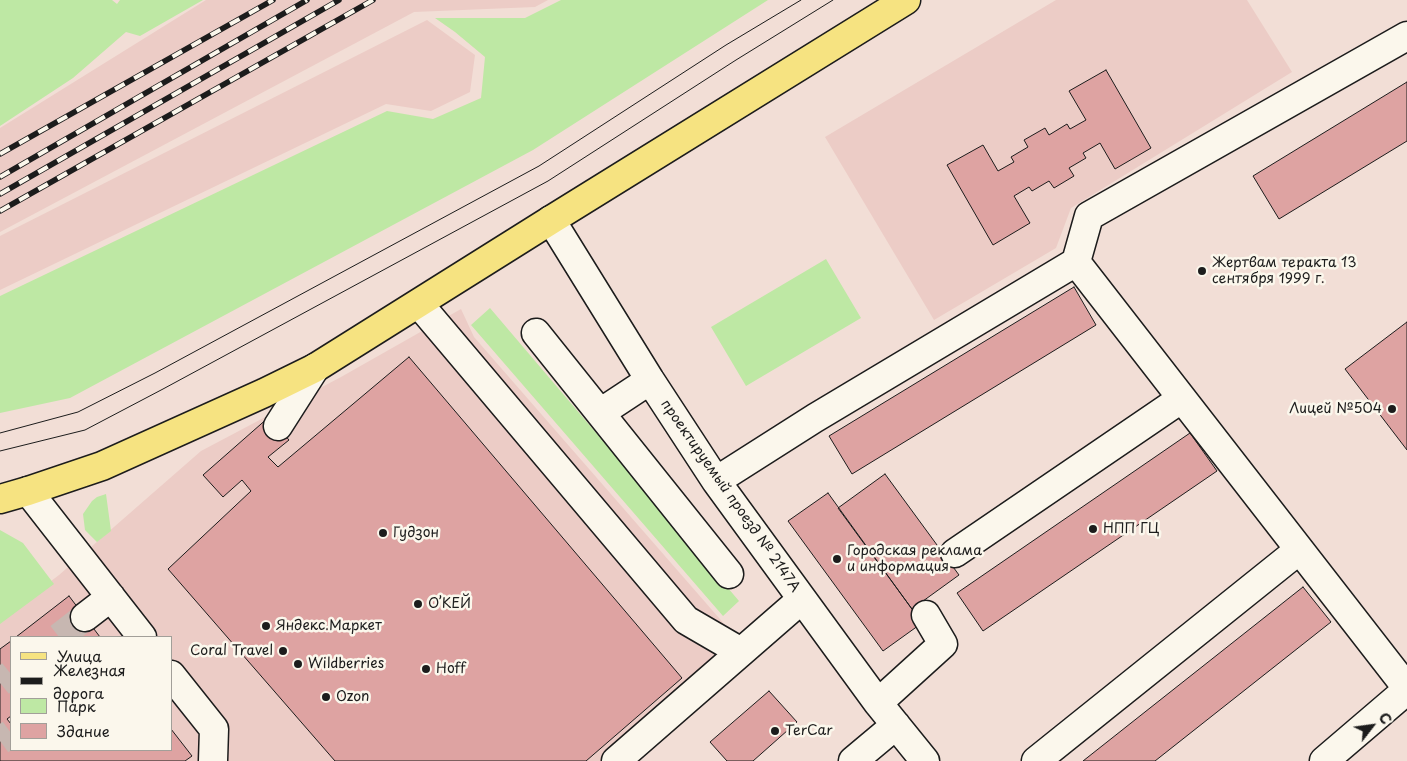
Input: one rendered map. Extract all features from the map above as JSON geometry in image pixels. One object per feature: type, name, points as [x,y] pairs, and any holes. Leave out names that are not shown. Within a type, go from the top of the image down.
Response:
[{"type":"main road","points":[[0,498],[28,491],[102,466],[315,368],[906,0]]},
{"type":"street","points":[[716,481],[816,418],[1076,262],[1089,216],[1407,36]]},
{"type":"street","name":"проектируемый проезд № 2147А","points":[[551,220],[650,380],[716,481],[878,703],[925,761]]},
{"type":"street","points":[[1076,262],[1407,689],[1324,761]]},
{"type":"street","points":[[419,304],[686,620],[742,652]]},
{"type":"street","points":[[536,333],[729,574]]},
{"type":"street","points":[[278,426],[315,368]]},
{"type":"street","points":[[600,413],[650,380]]},
{"type":"street","points":[[955,553],[1181,399]]},
{"type":"street","points":[[28,491],[139,636]]},
{"type":"street","points":[[1036,761],[1299,550]]},
{"type":"street","points":[[85,617],[111,597]]},
{"type":"street","points":[[616,761],[802,600]]},
{"type":"street","points":[[878,703],[943,644],[926,615]]},
{"type":"street","points":[[172,676],[214,729],[213,761]]},
{"type":"street","points":[[852,761],[896,725]]},
{"type":"shaded area","points":[[206,0],[548,0],[535,7],[414,12],[0,232],[0,128]]},
{"type":"shaded area","points":[[1056,0],[1247,0],[1292,72],[1071,208],[1056,248],[934,320],[825,137]]},
{"type":"shaded area","points":[[427,20],[475,55],[470,92],[431,111],[386,104],[0,290],[0,236]]},
{"type":"shaded area","name":"Гудзон","points":[[461,309],[474,337],[753,657],[634,761],[0,761],[0,620],[59,575],[201,451],[341,377]]},
{"type":"green space","points":[[0,0],[112,0],[117,4],[120,0],[203,0],[140,36],[126,32],[73,78],[0,126]]},
{"type":"green space","points":[[561,0],[768,0],[533,150],[70,398],[0,413],[0,296],[387,111],[433,119],[481,98],[485,57],[435,18],[525,18]]},
{"type":"green space","points":[[826,259],[861,318],[746,386],[711,327]]},
{"type":"green space","points":[[490,308],[739,601],[723,616],[471,325]]},
{"type":"green space","points":[[106,494],[111,531],[97,542],[85,530],[83,514],[92,501]]},
{"type":"green space","points":[[0,530],[23,543],[54,584],[0,624]]},
{"type":"building","points":[[1106,70],[1151,148],[1115,169],[1100,143],[1083,153],[1086,158],[1069,168],[1074,176],[1054,188],[1049,181],[1032,191],[1029,187],[1014,196],[1030,223],[993,245],[947,165],[983,145],[998,171],[1014,162],[1011,157],[1028,147],[1024,140],[1045,128],[1049,135],[1067,124],[1070,129],[1086,120],[1069,91]]},
{"type":"building","points":[[1407,82],[1407,141],[1279,219],[1253,176]]},
{"type":"building","points":[[1074,287],[1096,325],[852,474],[829,436]]},
{"type":"building","name":"Лицей №504","points":[[1407,322],[1407,450],[1345,369]]},
{"type":"building","name":"Гудзон","points":[[409,357],[682,678],[586,761],[335,761],[168,569],[251,491],[242,480],[223,497],[203,475],[269,417],[289,440],[268,457],[278,467]]},
{"type":"building","points":[[1190,433],[1217,471],[983,631],[957,593]]},
{"type":"building","points":[[885,474],[959,575],[912,609],[838,508]]},
{"type":"building","points":[[828,493],[922,623],[883,651],[788,521]]},
{"type":"building","points":[[1303,587],[1331,622],[1155,761],[1083,761]]},
{"type":"building","points":[[69,596],[99,636],[17,636]]},
{"type":"building","points":[[10,642],[10,717],[7,719],[10,723],[10,751],[172,751],[172,730],[192,756],[185,761],[0,761],[0,649]]},
{"type":"building","points":[[769,691],[797,722],[753,761],[727,761],[710,742]]},
{"type":"tunnel","points":[[60,636],[85,617]]},
{"type":"tunnel","points":[[0,683],[10,675]]},
{"type":"tunnel","points":[[0,741],[10,734]]},
{"type":"tram line","points":[[0,433],[78,412],[155,373],[539,166],[726,45],[801,0]]},
{"type":"tram line","points":[[0,451],[85,430],[548,181],[833,0]]},
{"type":"railway","points":[[0,154],[273,0]]},
{"type":"railway","points":[[0,177],[307,0]]},
{"type":"railway","points":[[0,194],[339,0]]},
{"type":"railway","points":[[0,211],[373,0]]},
{"type":"place","name":"Жертвам теракта 13 сентября 1999 г.","points":[[1202,271]]},
{"type":"place","name":"Лицей №504","points":[[1392,409]]},
{"type":"place","name":"НПП ГЦ","points":[[1093,529]]},
{"type":"place","name":"Гудзон","points":[[383,533]]},
{"type":"place","name":"Городская реклама и информация","points":[[837,559]]},
{"type":"place","name":"О’КЕЙ","points":[[418,604]]},
{"type":"place","name":"Яндекс.Маркет","points":[[266,626]]},
{"type":"place","name":"Coral Travel","points":[[283,651]]},
{"type":"place","name":"Wildberries","points":[[298,664]]},
{"type":"place","name":"Hoff","points":[[426,669]]},
{"type":"place","name":"Ozon","points":[[326,697]]},
{"type":"place","name":"TerCar","points":[[775,731]]}]
